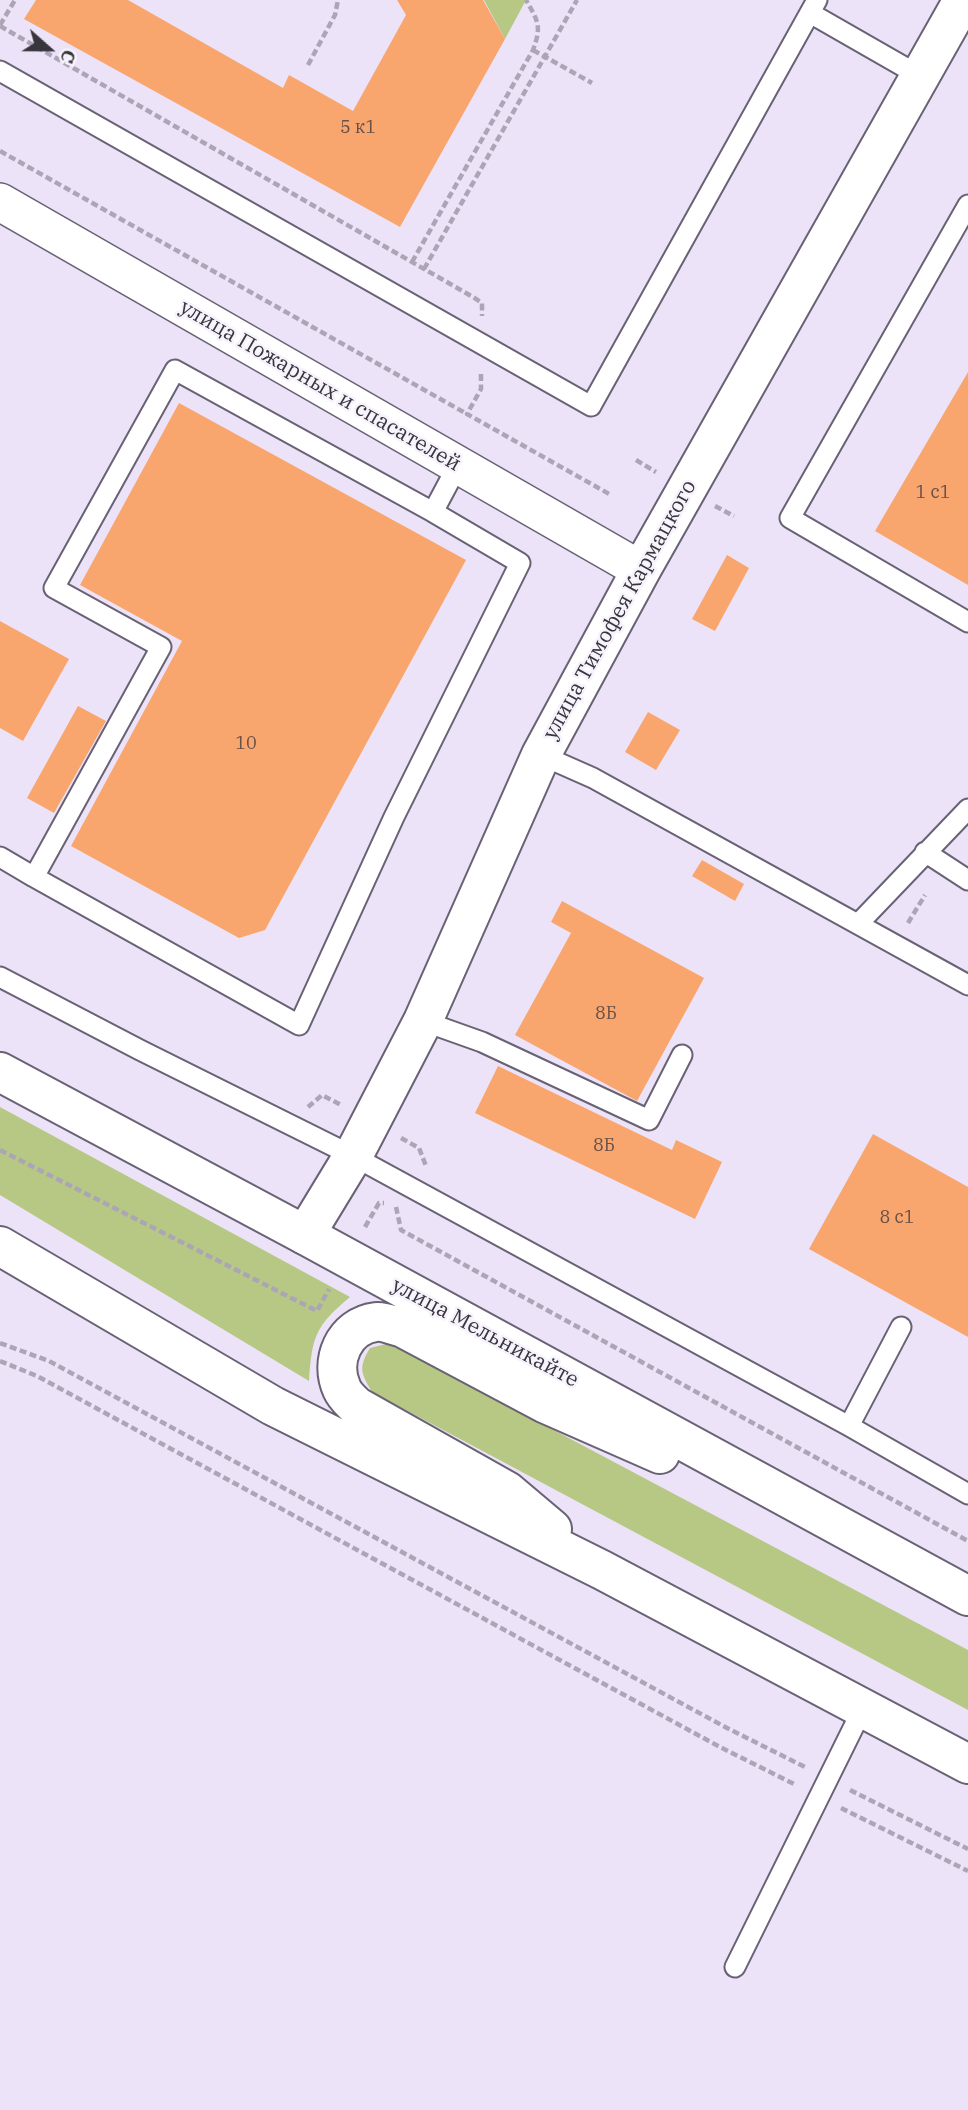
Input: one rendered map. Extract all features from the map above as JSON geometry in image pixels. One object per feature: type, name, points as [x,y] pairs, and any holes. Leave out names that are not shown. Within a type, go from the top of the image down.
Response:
[{"type":"main road","name":"улица Тимофея Кармацкого","points":[[305,1235],[353,1156],[423,1020],[541,755],[641,570],[963,0]]},
{"type":"main road","name":"улица Мельникайте","points":[[0,1072],[968,1596]]},
{"type":"main road","points":[[0,1246],[273,1406],[602,1570],[968,1764]]},
{"type":"main road","points":[[602,1570],[508,1491],[356,1406],[343,1391],[336,1371],[340,1348],[356,1329],[378,1322],[403,1328],[544,1403],[897,1557]]},
{"type":"street","name":"улица Пожарных и спасателей","points":[[0,202],[641,570]]},
{"type":"lane","points":[[0,71],[591,406],[814,6],[920,76]]},
{"type":"lane","points":[[968,205],[790,518],[968,622]]},
{"type":"lane","points":[[0,857],[34,877],[299,1025],[394,817],[520,564],[433,512],[175,370],[54,588],[161,647],[34,877]]},
{"type":"lane","points":[[433,512],[458,465]]},
{"type":"lane","points":[[541,755],[593,778],[968,985]]},
{"type":"lane","points":[[859,923],[968,809]]},
{"type":"lane","points":[[925,852],[968,880]]},
{"type":"lane","points":[[0,977],[139,1050],[353,1156],[849,1426],[968,1494]]},
{"type":"lane","points":[[423,1020],[482,1042],[649,1120],[682,1055]]},
{"type":"lane","points":[[849,1426],[901,1327]]},
{"type":"lane","points":[[735,1967],[863,1708]]},
{"type":"path","points":[[0,26],[15,0]]},
{"type":"path","points":[[308,65],[335,15],[338,0]]},
{"type":"path","points":[[412,262],[533,50],[540,32],[537,19],[526,0]]},
{"type":"path","points":[[424,269],[577,0]]},
{"type":"path","points":[[533,50],[592,83]]},
{"type":"path","points":[[0,151],[467,414]]},
{"type":"path","points":[[395,1203],[401,1230],[968,1541]]},
{"type":"path","points":[[0,1343],[49,1361],[727,1728],[968,1849]]},
{"type":"path","points":[[0,1361],[37,1376],[720,1748],[968,1871]]},
{"type":"green space","points":[[484,0],[526,0],[505,39]]},
{"type":"green space","points":[[0,1107],[350,1297],[329,1316],[318,1333],[312,1353],[309,1381],[0,1195]]},
{"type":"green space","points":[[386,1344],[403,1350],[968,1650],[968,1710],[372,1392],[363,1375],[362,1366],[370,1348]]},
{"type":"building","points":[[36,0],[128,0],[283,88],[289,75],[353,111],[406,15],[397,0],[483,0],[505,39],[400,227],[24,19]]},
{"type":"building","points":[[968,372],[968,585],[875,531]]},
{"type":"building","points":[[179,403],[466,560],[265,930],[239,938],[71,846],[182,641],[80,585]]},
{"type":"building","points":[[727,555],[749,568],[715,631],[692,619]]},
{"type":"building","points":[[0,621],[69,659],[23,741],[0,728]]},
{"type":"building","points":[[78,706],[106,721],[54,813],[27,798]]},
{"type":"building","points":[[648,712],[680,730],[656,770],[625,752]]},
{"type":"building","points":[[702,860],[744,884],[735,901],[692,876]]},
{"type":"building","points":[[562,901],[704,978],[637,1101],[515,1035],[571,933],[551,922]]},
{"type":"building","points":[[498,1066],[672,1150],[676,1140],[722,1162],[695,1219],[475,1113]]},
{"type":"building","points":[[873,1134],[968,1187],[968,1337],[809,1249]]}]
